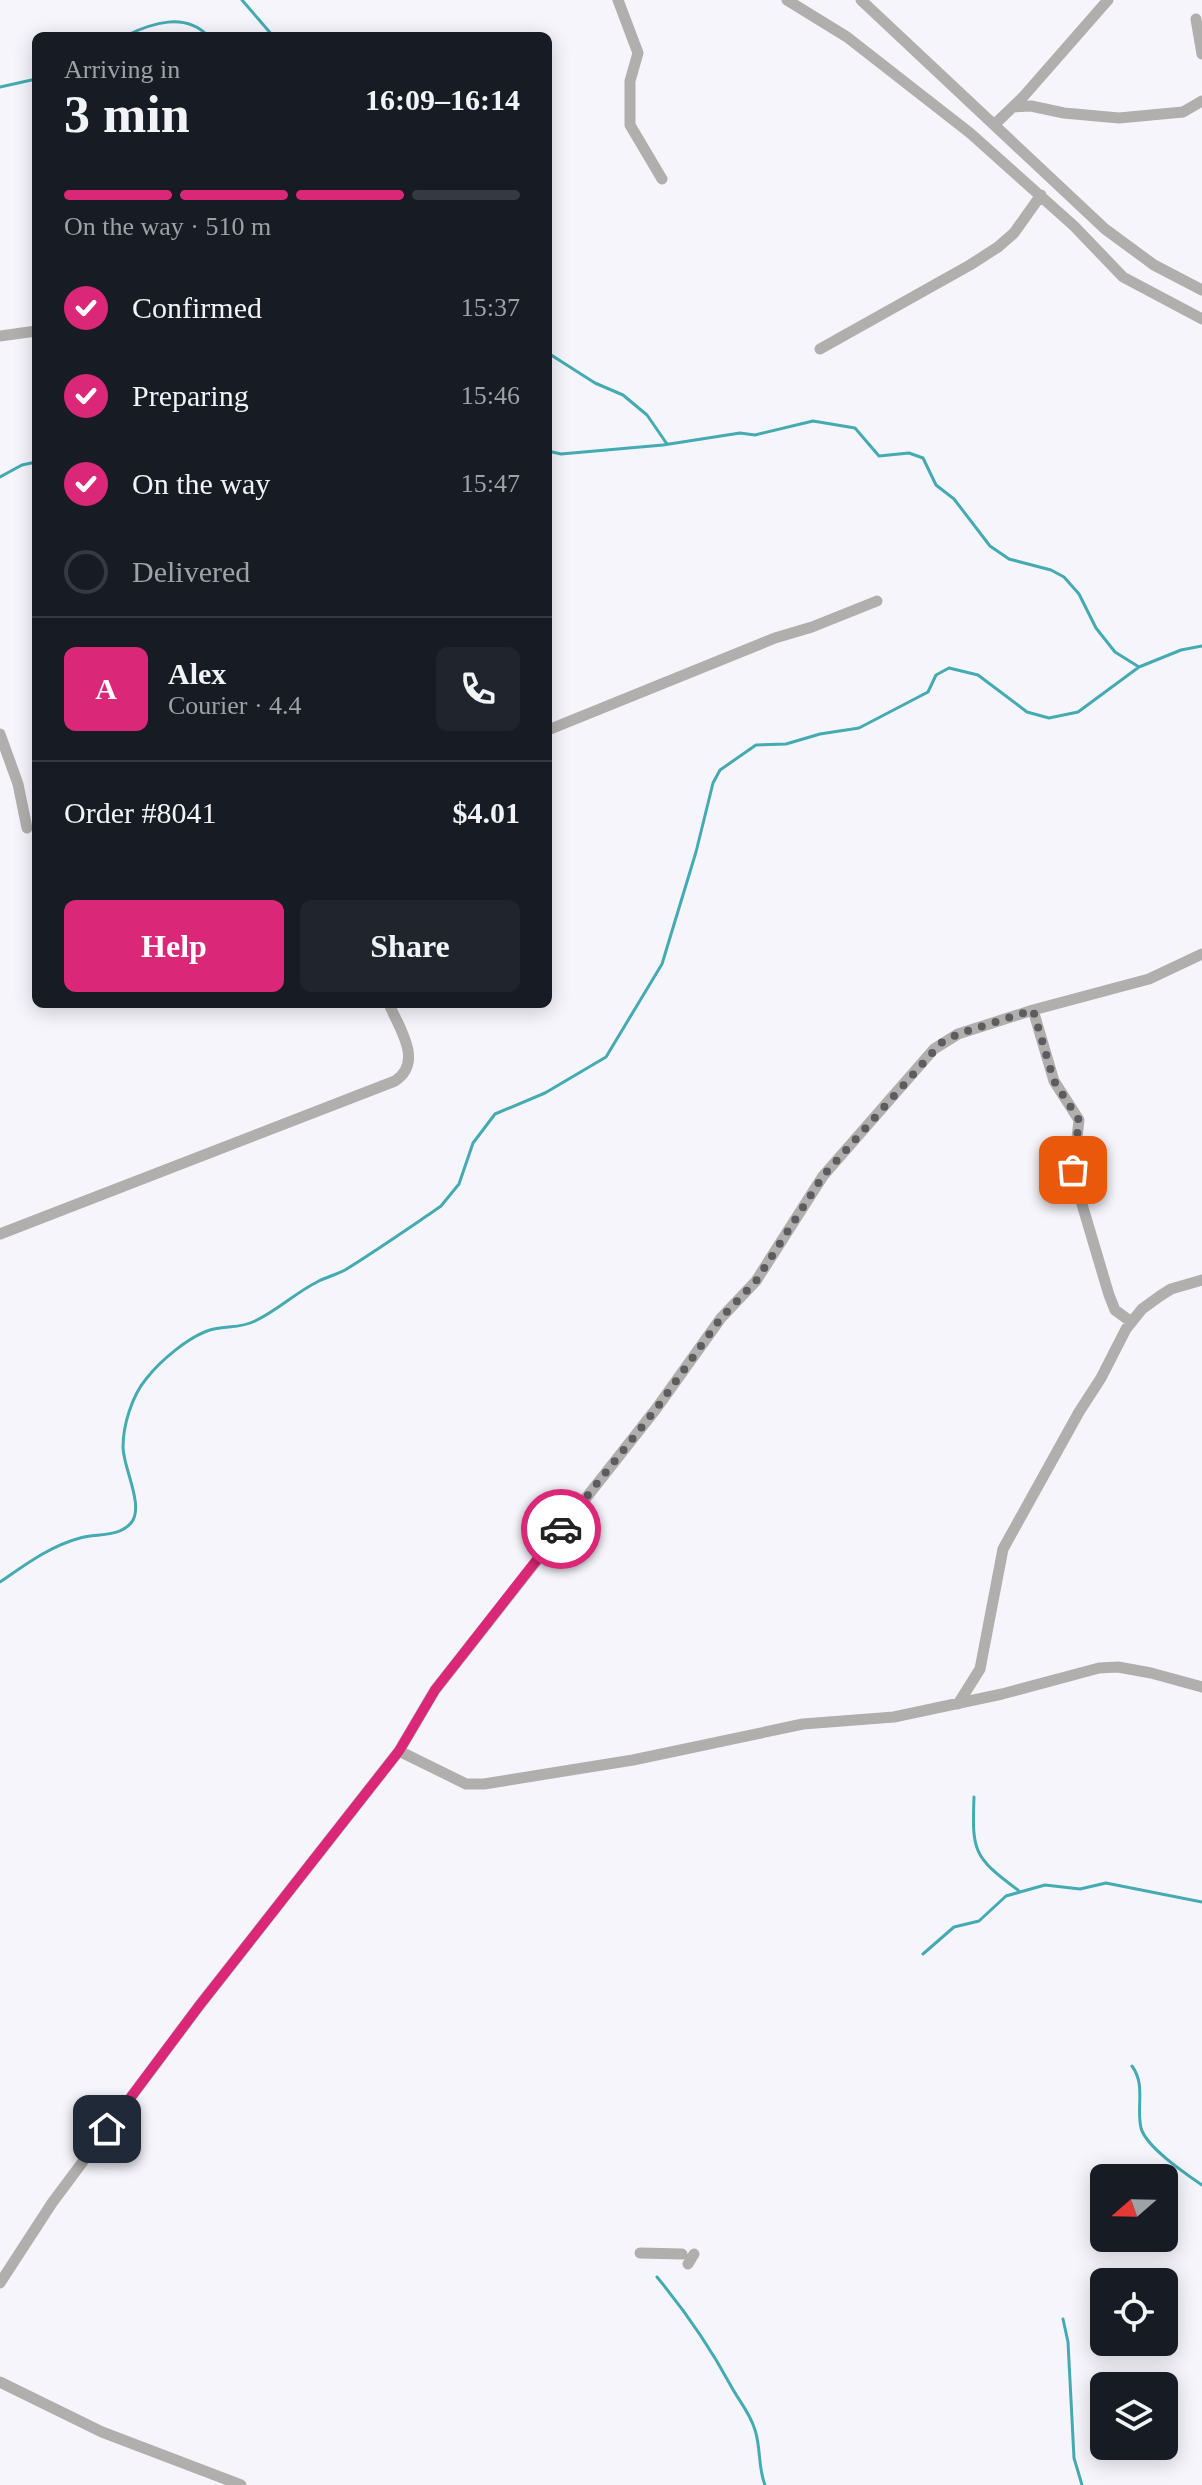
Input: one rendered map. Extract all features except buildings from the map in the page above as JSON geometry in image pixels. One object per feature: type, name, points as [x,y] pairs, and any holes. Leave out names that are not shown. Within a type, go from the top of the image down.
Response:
[{"type":"street","points":[[618,0],[638,53],[630,81],[630,125],[662,179]]},
{"type":"street","points":[[787,0],[847,37],[912,86],[1041,195],[1123,277],[1202,319]]},
{"type":"street","points":[[861,0],[1120,242],[1154,265],[1202,290]]},
{"type":"street","points":[[994,125],[1108,0]]},
{"type":"street","points":[[1196,19],[1202,54]]},
{"type":"street","points":[[1013,107],[1031,106],[1119,118],[1183,112],[1202,101]]},
{"type":"street","points":[[820,349],[998,247],[1014,233],[1041,195]]},
{"type":"street","points":[[0,336],[32,332]]},
{"type":"street","points":[[552,728],[775,638],[877,601]]},
{"type":"street","points":[[0,734],[18,784],[27,828]]},
{"type":"street","points":[[0,2283],[52,2203],[190,2019],[399,1751],[435,1690],[656,1409],[721,1318],[756,1281],[823,1176],[845,1149],[941,1043],[958,1034],[1033,1010],[1149,979],[1202,954]]},
{"type":"street","points":[[0,1234],[404,1076],[410,1061],[408,1049],[391,1008]]},
{"type":"street","points":[[1033,1010],[1054,1081],[1079,1120],[1073,1174],[1109,1295],[1115,1310],[1130,1321]]},
{"type":"street","points":[[958,1704],[980,1669],[1003,1549],[1130,1321],[1149,1303],[1171,1289],[1202,1280]]},
{"type":"street","points":[[399,1751],[466,1784],[484,1784],[633,1760],[803,1724],[894,1717],[1099,1668],[1118,1667],[1151,1673],[1202,1687]]},
{"type":"street","points":[[640,2253],[688,2257]]},
{"type":"street","points":[[0,2382],[102,2432],[241,2485]]},
{"type":"waterway","points":[[242,0],[270,32]]},
{"type":"waterway","points":[[134,32],[168,22],[189,24],[203,32]]},
{"type":"waterway","points":[[0,87],[32,80]]},
{"type":"waterway","points":[[552,356],[595,383],[623,395],[647,415],[667,444]]},
{"type":"waterway","points":[[552,452],[561,454],[663,445],[740,433],[755,435],[813,421],[855,428],[879,456],[909,453],[923,458],[936,485],[954,499],[990,546],[1009,559],[1051,570],[1064,577],[1079,594],[1096,628],[1115,652],[1139,667]]},
{"type":"waterway","points":[[0,477],[32,463]]},
{"type":"waterway","points":[[0,1582],[69,1541],[120,1531],[131,1523],[136,1507],[123,1447],[127,1420],[141,1386],[168,1357],[205,1332],[245,1325],[263,1317],[309,1286],[345,1270],[431,1213],[459,1184],[473,1143],[495,1114],[545,1093],[606,1057],[662,964],[713,783],[720,770],[756,745],[786,744],[820,734],[859,728],[928,692],[936,675],[949,668],[978,675],[1027,712],[1049,718],[1078,712],[1139,667],[1181,650],[1202,646]]},
{"type":"waterway","points":[[974,1797],[974,1830],[978,1851],[992,1869],[1018,1890]]},
{"type":"waterway","points":[[923,1954],[954,1927],[979,1921],[1006,1896],[1045,1885],[1080,1889],[1106,1883],[1202,1902]]},
{"type":"waterway","points":[[1132,2066],[1139,2081],[1140,2120],[1144,2135],[1167,2160],[1202,2185]]},
{"type":"waterway","points":[[657,2277],[706,2343],[750,2418],[757,2437],[765,2485]]},
{"type":"waterway","points":[[1063,2319],[1068,2342],[1074,2458],[1082,2485]]},
{"type":"way so far","points":[[561,1529],[656,1409],[721,1318],[756,1281],[823,1176],[941,1043],[958,1034],[1033,1010],[1054,1081],[1060,1094],[1078,1115],[1080,1125],[1073,1170]]},
{"type":"route","points":[[107,2129],[399,1751],[435,1690],[561,1529]]}]
